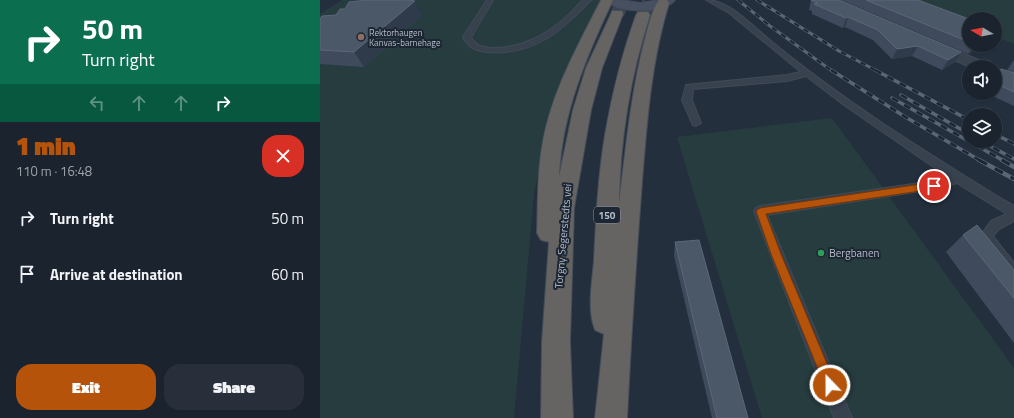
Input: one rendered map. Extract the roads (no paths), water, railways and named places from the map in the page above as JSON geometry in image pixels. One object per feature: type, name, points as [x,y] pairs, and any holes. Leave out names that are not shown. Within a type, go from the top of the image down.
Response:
[{"type":"highway","points":[[609,418],[624,246],[640,92],[653,34],[666,1]]},
{"type":"highway","name":"Torgny Segerstedts vei","points":[[557,418],[556,342],[563,208],[582,110],[612,5]]},
{"type":"highway","name":"150","points":[[609,418],[605,317],[609,176],[626,67],[643,15]]},
{"type":"main road","points":[[612,5],[622,4],[650,6],[666,1]]},
{"type":"street","points":[[916,38],[967,60]]},
{"type":"lane","points":[[490,0],[467,37],[468,42],[473,46],[497,50],[519,48],[540,40],[558,28],[588,0]]},
{"type":"lane","points":[[708,0],[731,12],[848,103],[958,180],[1014,212]]},
{"type":"lane","points":[[696,123],[688,100],[690,87],[787,78],[808,73]]},
{"type":"lane","points":[[843,418],[760,211],[934,186],[958,180]]},
{"type":"lane","points":[[1014,216],[995,225],[986,236],[1014,273]]},
{"type":"tunnel","points":[[617,14],[624,0]]},
{"type":"tunnel","points":[[643,15],[650,0]]},
{"type":"railway","points":[[738,0],[770,26],[832,71]]},
{"type":"railway","points":[[757,0],[839,51],[877,71]]},
{"type":"railway","points":[[831,70],[907,118],[981,161]]},
{"type":"railway","points":[[875,70],[962,116]]},
{"type":"railway","points":[[901,95],[962,130]]},
{"type":"railway","points":[[892,98],[1004,161]]},
{"type":"railway","points":[[1002,138],[1014,144]]},
{"type":"railway","points":[[994,148],[1014,159]]},
{"type":"railway","points":[[979,160],[1014,179]]},
{"type":"railway","points":[[1002,160],[1014,167]]},
{"type":"place","name":"Rektorhaugen Kanvas-barnehage","points":[[361,37]]},
{"type":"place","name":"Bergbanen","points":[[821,253]]}]
